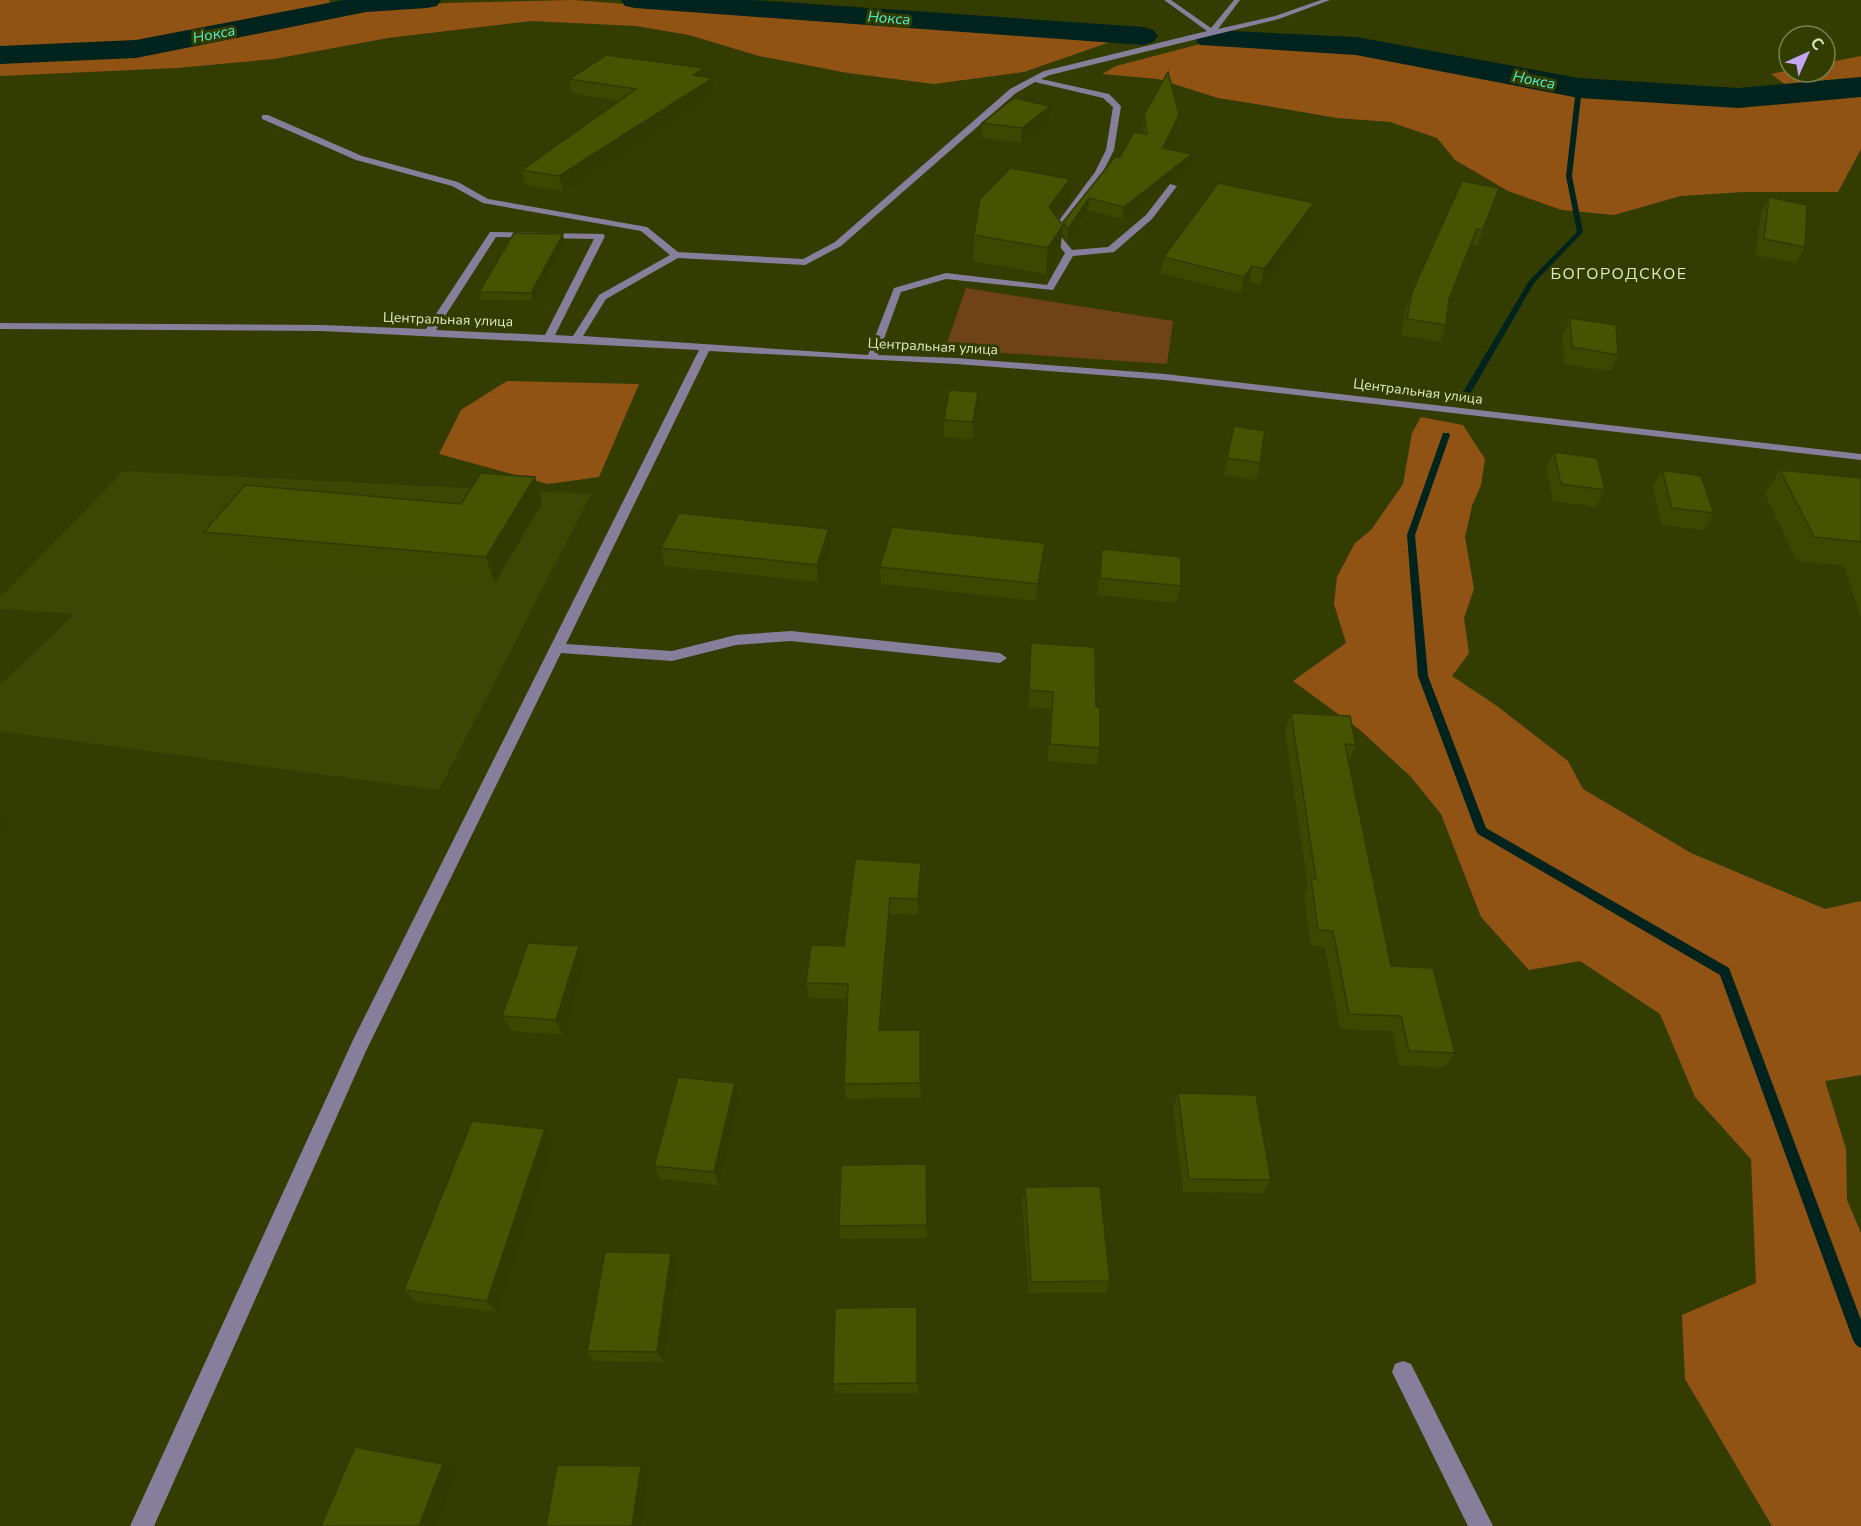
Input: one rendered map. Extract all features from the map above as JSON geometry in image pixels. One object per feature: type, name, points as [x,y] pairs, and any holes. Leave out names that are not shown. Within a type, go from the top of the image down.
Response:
[{"type":"street","points":[[1167,0],[1212,32]]},
{"type":"street","points":[[1212,32],[1237,0]]},
{"type":"street","points":[[576,339],[602,297],[676,255],[805,262],[838,244],[1013,91],[1047,73],[1277,18],[1327,0]]},
{"type":"street","points":[[1034,80],[1106,96],[1117,106],[1110,150],[1099,172],[1054,234],[1070,253]]},
{"type":"street","points":[[265,117],[359,158],[455,184],[486,201],[644,229],[676,255]]},
{"type":"street","points":[[1070,253],[1111,250],[1149,217],[1173,186]]},
{"type":"street","points":[[429,333],[493,234],[600,236],[548,338]]},
{"type":"street","points":[[872,358],[897,290],[946,276],[1050,288],[1070,253]]},
{"type":"street","name":"Центральная улица","points":[[0,326],[322,328],[576,339],[872,358],[956,361],[1165,377],[1861,458]]},
{"type":"street","points":[[142,1526],[359,1046],[706,347]]},
{"type":"street","points":[[557,648],[672,656],[736,640],[791,636],[1000,658]]},
{"type":"street","points":[[1402,1372],[1481,1526]]},
{"type":"shaded area","points":[[0,0],[330,1],[327,7],[227,31],[160,40],[0,50]]},
{"type":"shaded area","points":[[573,0],[1113,41],[1024,72],[934,84],[848,73],[759,56],[689,35],[636,26],[531,21],[388,38],[274,59],[177,68],[0,76],[0,62],[155,50],[363,11],[445,3]]},
{"type":"shaded area","points":[[1204,43],[1348,49],[1501,77],[1531,86],[1765,104],[1814,100],[1784,84],[1837,84],[1837,61],[1861,56],[1861,149],[1838,192],[1744,192],[1681,196],[1614,215],[1562,210],[1508,191],[1455,160],[1437,138],[1390,122],[1337,118],[1218,98],[1158,79],[1102,74],[1116,66]]},
{"type":"shaded area","points":[[966,288],[1173,321],[1167,364],[945,349]]},
{"type":"shaded area","points":[[507,381],[639,384],[599,477],[548,484],[439,454],[461,410]]},
{"type":"shaded area","points":[[1421,417],[1463,425],[1485,459],[1481,485],[1472,506],[1465,537],[1474,589],[1464,618],[1469,653],[1452,676],[1497,706],[1568,761],[1583,789],[1691,853],[1825,909],[1861,901],[1861,1075],[1825,1081],[1846,1149],[1847,1200],[1861,1233],[1861,1526],[1772,1526],[1685,1379],[1682,1315],[1756,1283],[1751,1159],[1695,1097],[1660,1014],[1580,961],[1529,970],[1481,917],[1441,814],[1410,776],[1360,730],[1293,681],[1346,643],[1334,604],[1337,577],[1355,543],[1371,530],[1403,484],[1412,433]]},
{"type":"shaded area","points":[[124,471],[591,494],[439,790],[0,731],[0,685],[75,614],[0,609],[0,597]]},
{"type":"building","points":[[606,55],[704,68],[693,75],[713,78],[559,176],[522,170],[636,89],[569,79]]},
{"type":"building","points":[[1168,72],[1179,115],[1163,148],[1192,154],[1124,207],[1089,198],[1068,229],[1063,222],[1115,157],[1120,157],[1134,132],[1147,134],[1144,115]]},
{"type":"building","points":[[1014,98],[1050,106],[1022,128],[982,123]]},
{"type":"building","points":[[1010,168],[1070,179],[1049,207],[1063,225],[1048,248],[974,235],[980,199]]},
{"type":"building","points":[[1462,181],[1499,188],[1483,230],[1477,229],[1449,299],[1446,325],[1407,319],[1412,292]]},
{"type":"building","points":[[1218,183],[1314,203],[1264,269],[1252,266],[1244,277],[1164,257]]},
{"type":"building","points":[[1769,197],[1807,205],[1805,247],[1764,239]]},
{"type":"building","points":[[514,233],[563,234],[531,293],[479,292]]},
{"type":"building","points":[[1570,318],[1616,325],[1618,355],[1572,347]]},
{"type":"building","points":[[949,390],[978,392],[973,422],[944,420]]},
{"type":"building","points":[[1234,426],[1265,431],[1260,463],[1227,458]]},
{"type":"building","points":[[1554,452],[1597,458],[1605,490],[1561,484]]},
{"type":"building","points":[[1662,470],[1701,476],[1714,513],[1672,508]]},
{"type":"building","points":[[1780,470],[1861,478],[1861,542],[1814,537]]},
{"type":"building","points":[[481,473],[535,477],[486,557],[204,532],[245,485],[461,504]]},
{"type":"building","points":[[679,513],[829,529],[817,565],[661,548]]},
{"type":"building","points":[[892,527],[1045,543],[1038,584],[880,567]]},
{"type":"building","points":[[1102,549],[1181,557],[1181,586],[1100,578]]},
{"type":"building","points":[[1031,643],[1095,647],[1096,707],[1100,707],[1100,748],[1050,744],[1053,692],[1029,690]]},
{"type":"building","points":[[1291,713],[1350,716],[1356,745],[1345,744],[1391,966],[1433,968],[1455,1053],[1409,1051],[1401,1016],[1349,1014],[1333,931],[1318,930],[1311,879],[1316,879]]},
{"type":"building","points":[[855,859],[921,863],[918,899],[890,898],[879,1030],[920,1030],[920,1083],[844,1084],[848,984],[806,983],[811,945],[844,946]]},
{"type":"building","points":[[528,943],[579,946],[556,1020],[502,1016]]},
{"type":"building","points":[[678,1077],[735,1083],[714,1172],[654,1166]]},
{"type":"building","points":[[1178,1093],[1256,1095],[1271,1180],[1189,1179]]},
{"type":"building","points":[[472,1121],[545,1129],[487,1301],[404,1290]]},
{"type":"building","points":[[926,1164],[927,1225],[839,1226],[841,1165]]},
{"type":"building","points":[[1100,1186],[1110,1281],[1031,1282],[1025,1187]]},
{"type":"building","points":[[605,1252],[671,1253],[657,1352],[587,1351]]},
{"type":"building","points":[[917,1307],[917,1383],[833,1384],[835,1308]]},
{"type":"building","points":[[355,1447],[443,1464],[419,1526],[321,1526]]},
{"type":"building","points":[[557,1465],[641,1466],[632,1526],[546,1526]]},
{"type":"waterway","name":"Нокса","points":[[0,55],[136,49],[366,4],[427,0]]},
{"type":"waterway","name":"Нокса","points":[[635,0],[1143,36]]},
{"type":"waterway","name":"Нокса","points":[[1210,39],[1356,46],[1579,88],[1738,98],[1861,87]]},
{"type":"waterway","points":[[1466,394],[1531,282],[1580,232],[1569,176],[1579,88]]},
{"type":"waterway","points":[[1446,435],[1411,535],[1423,676],[1482,831],[1725,972],[1861,1340]]},
{"type":"district","name":"БОГОРОДСКОЕ","points":[[1619,273]]}]
